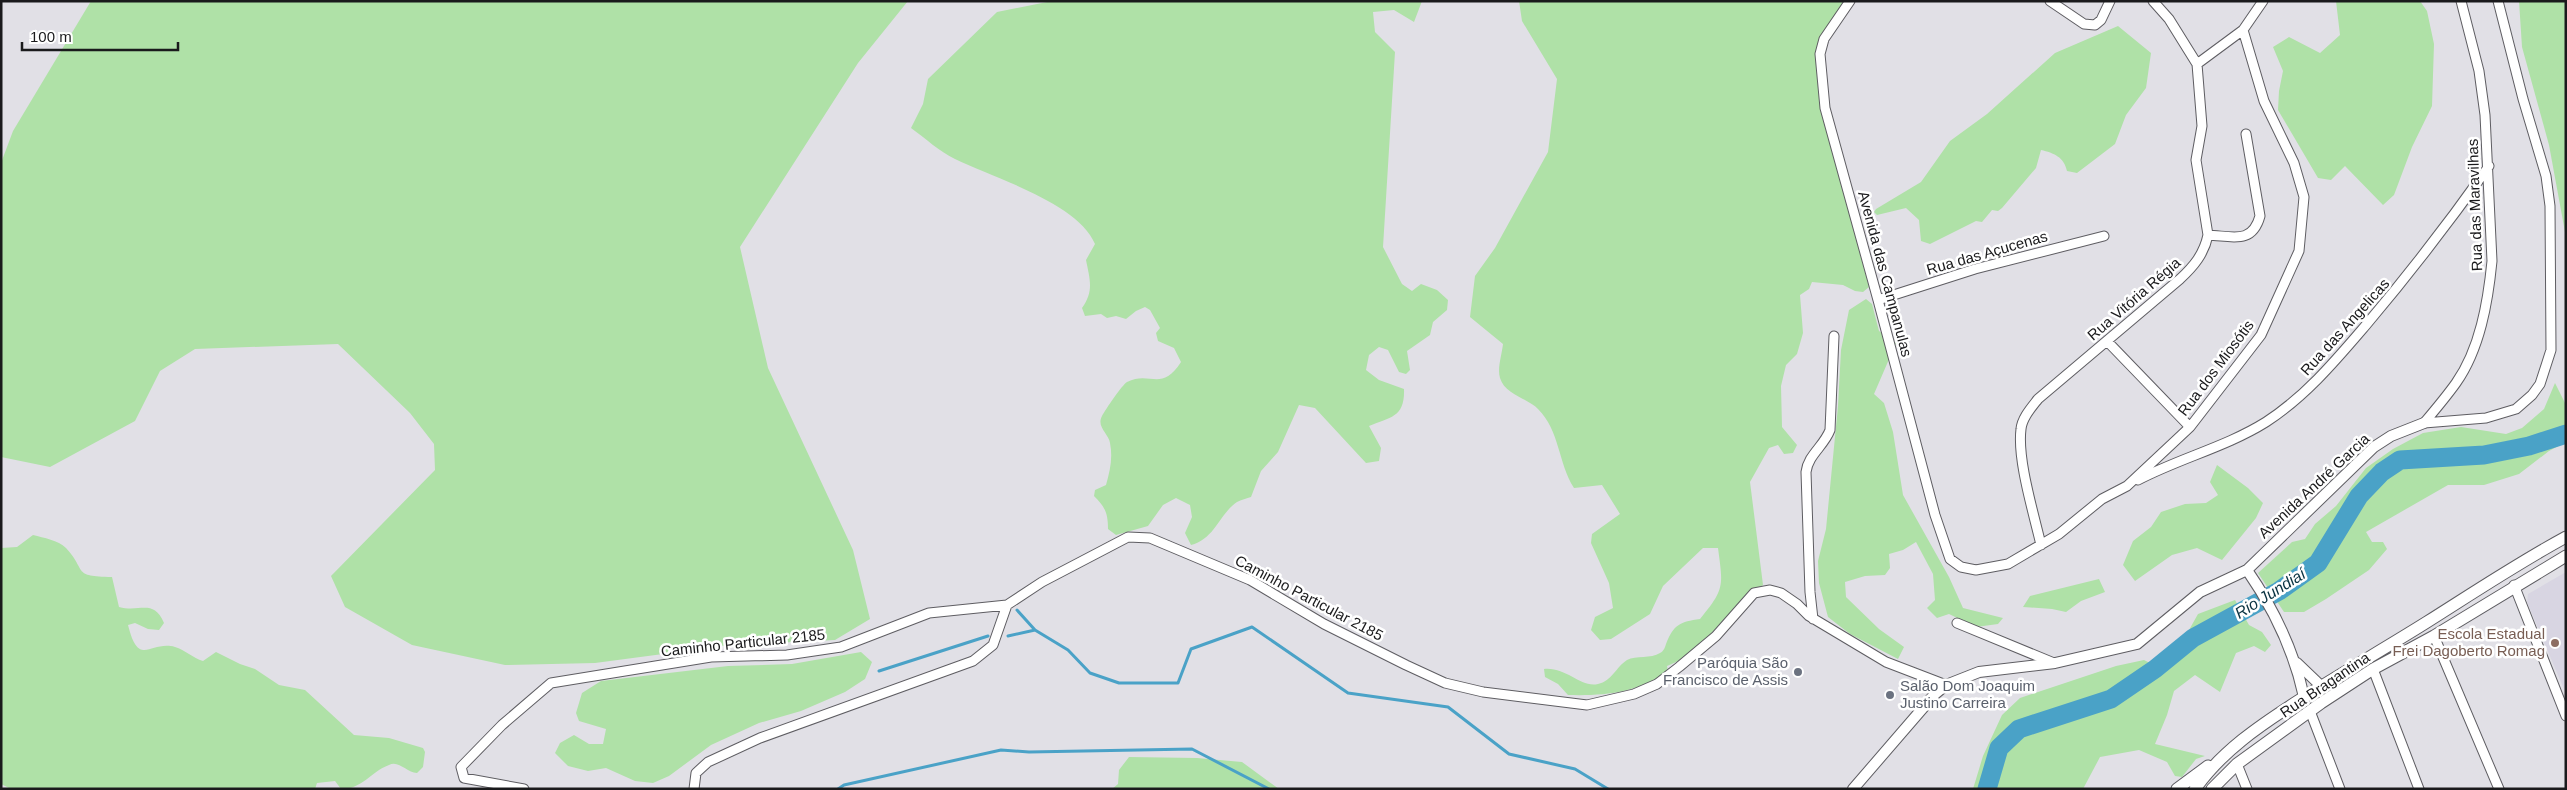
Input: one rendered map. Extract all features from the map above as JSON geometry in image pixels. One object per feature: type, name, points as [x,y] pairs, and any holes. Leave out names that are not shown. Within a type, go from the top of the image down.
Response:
[{"type":"main road","name":"Rua Bragantina","points":[[2218,759],[2267,721],[2312,691],[2426,622],[2506,570],[2566,537]]},
{"type":"main road","name":"Rua Bragantina","points":[[2212,789],[2237,764],[2373,669],[2434,636],[2514,585],[2566,556]]},
{"type":"main road","points":[[2176,789],[2218,759]]},
{"type":"main road","points":[[2195,789],[2218,759]]},
{"type":"street","name":"Avenida das Campanulas","points":[[1850,1],[1824,39],[1820,54],[1824,108],[1878,300],[1935,515],[1950,559]]},
{"type":"street","points":[[2050,1],[2084,24],[2095,25],[2101,20],[2110,1]]},
{"type":"street","points":[[2153,1],[2169,19],[2197,64],[2202,126],[2196,160],[2208,234],[2240,238],[2257,228],[2260,216],[2246,134]]},
{"type":"street","points":[[2197,64],[2242,30],[2263,1]]},
{"type":"street","name":"Rua das Maravilhas","points":[[2424,423],[2457,382],[2469,360],[2485,310],[2492,261],[2489,166],[2479,70],[2461,1]]},
{"type":"street","name":"Avenida André Garcia","points":[[1946,685],[1979,672],[2055,663],[2137,644],[2200,592],[2247,570],[2374,447],[2391,436],[2424,423],[2486,418],[2516,409],[2532,395],[2540,384],[2546,370],[2551,350],[2550,206],[2546,176],[2498,1]]},
{"type":"street","name":"Rua dos Miosótis","points":[[1950,559],[1961,568],[1976,570],[2008,564],[2059,534],[2102,498],[2127,486],[2190,427],[2261,335],[2299,251],[2304,198],[2294,163],[2264,101],[2242,30]]},
{"type":"street","name":"Rua das Angelicas","points":[[2127,486],[2161,468],[2234,440],[2266,421],[2306,392],[2332,366],[2403,282],[2489,166]]},
{"type":"street","name":"Rua Vitória Régia","points":[[2041,545],[2022,457],[2020,428],[2025,417],[2038,399],[2194,266],[2206,244],[2208,234]]},
{"type":"street","name":"Rua das Açucenas","points":[[1878,300],[1975,269],[2104,236]]},
{"type":"street","points":[[1834,336],[1830,430],[1824,444],[1808,460],[1806,472],[1810,592],[1813,619],[1886,662],[1946,685],[1935,694],[1854,789]]},
{"type":"street","points":[[2107,341],[2190,427]]},
{"type":"street","name":"Caminho Particular 2185","points":[[524,789],[464,778],[461,767],[502,725],[551,683],[710,657],[787,654],[841,646],[929,613],[1007,605],[1042,582],[1128,537],[1150,538],[1250,580],[1324,624],[1445,683],[1484,692],[1586,705],[1634,694],[1657,684],[1716,636],[1754,593],[1770,590],[1781,592],[1813,619]]},
{"type":"street","points":[[2247,570],[2276,616],[2296,662],[2312,691]]},
{"type":"street","points":[[2514,585],[2566,716]]},
{"type":"street","points":[[694,789],[696,773],[708,762],[760,738],[973,661],[993,645],[1007,605]]},
{"type":"street","points":[[1957,624],[2055,663]]},
{"type":"street","points":[[2434,636],[2499,789]]},
{"type":"street","points":[[2296,662],[2312,691]]},
{"type":"street","points":[[2373,669],[2419,789]]},
{"type":"street","points":[[2310,712],[2340,789]]},
{"type":"street","points":[[2237,764],[2247,789]]},
{"type":"shaded area","name":"Escola Estadual Frei Dagoberto Romag","points":[[2566,572],[2566,694],[2527,602],[2528,594]]},
{"type":"green space","points":[[91,1],[908,1],[858,63],[740,247],[768,368],[853,550],[870,619],[835,640],[731,645],[595,663],[505,665],[412,645],[345,607],[331,576],[435,470],[434,444],[410,413],[338,344],[195,349],[160,371],[135,421],[50,467],[1,457],[1,163],[13,131]]},
{"type":"green space","points":[[1052,1],[1422,1],[1414,22],[1394,10],[1373,12],[1375,32],[1395,52],[1383,247],[1402,284],[1412,291],[1421,284],[1437,290],[1448,300],[1447,310],[1433,322],[1430,335],[1407,351],[1410,370],[1406,374],[1399,372],[1388,350],[1379,347],[1369,355],[1366,370],[1379,380],[1404,389],[1404,398],[1399,411],[1390,418],[1369,426],[1381,448],[1379,461],[1366,463],[1315,408],[1299,405],[1278,452],[1261,471],[1251,497],[1237,502],[1231,507],[1212,532],[1199,542],[1191,545],[1185,533],[1192,517],[1190,505],[1176,498],[1163,505],[1148,526],[1116,535],[1108,529],[1105,511],[1094,496],[1095,490],[1106,485],[1111,464],[1110,443],[1101,424],[1102,416],[1127,382],[1142,378],[1161,379],[1167,377],[1181,362],[1174,348],[1158,341],[1156,333],[1160,328],[1150,310],[1145,307],[1126,319],[1116,316],[1107,318],[1101,314],[1085,316],[1082,308],[1090,291],[1086,260],[1095,244],[1086,229],[1071,216],[1033,193],[949,156],[911,128],[923,104],[928,79],[997,12]]},
{"type":"green space","points":[[1519,1],[1846,1],[1816,57],[1820,106],[1869,287],[1863,292],[1855,291],[1843,285],[1812,282],[1809,289],[1800,295],[1803,333],[1797,354],[1786,365],[1781,386],[1782,427],[1797,445],[1793,453],[1784,454],[1778,445],[1769,448],[1750,482],[1763,585],[1739,604],[1695,649],[1682,659],[1667,666],[1668,671],[1633,689],[1608,694],[1568,695],[1558,684],[1545,677],[1544,669],[1560,671],[1585,683],[1598,684],[1607,680],[1627,660],[1652,656],[1661,652],[1675,628],[1687,621],[1700,619],[1714,601],[1720,586],[1720,561],[1718,548],[1703,548],[1663,586],[1650,614],[1611,639],[1600,640],[1591,630],[1595,617],[1613,608],[1609,583],[1591,543],[1592,534],[1620,514],[1602,485],[1574,488],[1551,427],[1545,418],[1534,405],[1507,388],[1500,378],[1499,370],[1503,344],[1470,317],[1475,276],[1495,248],[1548,152],[1557,79],[1522,21]]},
{"type":"green space","points":[[2336,1],[2420,1],[2427,11],[2434,44],[2432,106],[2412,147],[2394,195],[2383,205],[2345,166],[2331,180],[2318,178],[2278,110],[2283,71],[2273,47],[2289,37],[2320,53],[2340,35]]},
{"type":"green space","points":[[2519,1],[2566,1],[2566,261],[2565,232],[2549,145],[2522,47]]},
{"type":"green space","points":[[2118,26],[2151,53],[2146,88],[2126,115],[2115,144],[2077,173],[2067,171],[2064,162],[2058,156],[2041,150],[2036,168],[2002,208],[1998,211],[1992,210],[1982,222],[1976,221],[1930,244],[1921,241],[1919,220],[1906,208],[1877,215],[1874,212],[1921,182],[1950,141],[1987,114],[2055,53]]},
{"type":"green space","points":[[1866,299],[1872,304],[1879,331],[1896,343],[1874,394],[1884,403],[1893,432],[1903,495],[1949,577],[1963,608],[2003,618],[1998,624],[1976,627],[1949,614],[1937,618],[1927,608],[1935,600],[1933,574],[1916,542],[1903,550],[1889,554],[1890,568],[1885,575],[1865,576],[1845,582],[1846,597],[1879,629],[1904,647],[1898,659],[1850,634],[1828,617],[1819,583],[1818,561],[1826,529],[1838,406],[1841,350],[1849,310]]},
{"type":"green space","points":[[2555,383],[2566,405],[2566,442],[2549,451],[2519,474],[2484,485],[2448,485],[2366,532],[2372,542],[2383,542],[2387,549],[2369,570],[2304,612],[2284,612],[2258,573],[2292,542],[2305,539],[2315,524],[2336,506],[2366,468],[2393,449],[2423,433],[2461,427],[2506,434],[2522,428],[2544,409]]},
{"type":"green space","points":[[2217,465],[2248,488],[2263,503],[2256,518],[2222,560],[2197,548],[2172,555],[2135,581],[2123,565],[2133,541],[2151,527],[2161,512],[2185,504],[2206,503],[2218,495],[2210,482]]},
{"type":"green space","points":[[33,535],[63,545],[85,574],[112,577],[119,607],[145,608],[155,611],[160,615],[164,623],[159,630],[148,629],[135,623],[128,625],[136,646],[141,649],[146,650],[166,646],[175,647],[203,661],[216,652],[255,669],[279,685],[305,690],[354,735],[389,738],[423,748],[425,752],[423,767],[417,773],[400,765],[393,764],[382,768],[355,786],[341,789],[335,781],[317,783],[315,789],[11,789],[1,784],[1,548],[17,547]]},
{"type":"green space","points":[[2099,579],[2105,592],[2081,601],[2066,612],[2023,607],[2030,596]]},
{"type":"green space","points":[[2235,600],[2249,625],[2262,632],[2271,645],[2265,652],[2254,646],[2236,653],[2220,692],[2195,675],[2174,691],[2167,715],[2155,744],[2205,756],[2196,759],[2182,777],[2175,776],[2167,762],[2139,750],[2100,757],[2083,789],[1973,789],[1983,756],[2002,715],[2020,698],[2116,666],[2144,660],[2166,671],[2198,614]]},
{"type":"green space","points":[[861,652],[872,662],[865,679],[845,692],[801,711],[759,723],[711,745],[669,776],[653,783],[635,781],[606,768],[588,771],[568,766],[555,753],[560,743],[574,735],[589,744],[603,744],[606,729],[579,721],[576,713],[582,693],[601,681],[728,666],[792,664]]},
{"type":"green space","points":[[1129,757],[1197,758],[1242,762],[1279,789],[1112,789],[1118,784],[1119,770]]},
{"type":"waterway","name":"Rio Jundiaí","points":[[1987,789],[1999,748],[2019,729],[2111,699],[2155,669],[2193,638],[2279,591],[2318,563],[2359,496],[2382,472],[2400,460],[2484,455],[2529,446],[2566,434]]},
{"type":"waterway","points":[[1017,610],[1035,630],[1068,650],[1090,673],[1119,683],[1178,683],[1191,649],[1252,627],[1348,693],[1448,707],[1509,754],[1575,769],[1608,789]]},
{"type":"waterway","points":[[1008,636],[1035,630]]},
{"type":"waterway","points":[[879,671],[988,636]]},
{"type":"waterway","points":[[838,789],[844,785],[1001,750],[1029,752],[1192,749],[1269,789]]},
{"type":"place","name":"Escola Estadual Frei Dagoberto Romag","points":[[2555,643]]},
{"type":"place","name":"Paróquia São Francisco de Assis","points":[[1798,672]]},
{"type":"place","name":"Salão Dom Joaquim Justino Carreira","points":[[1890,695]]}]
